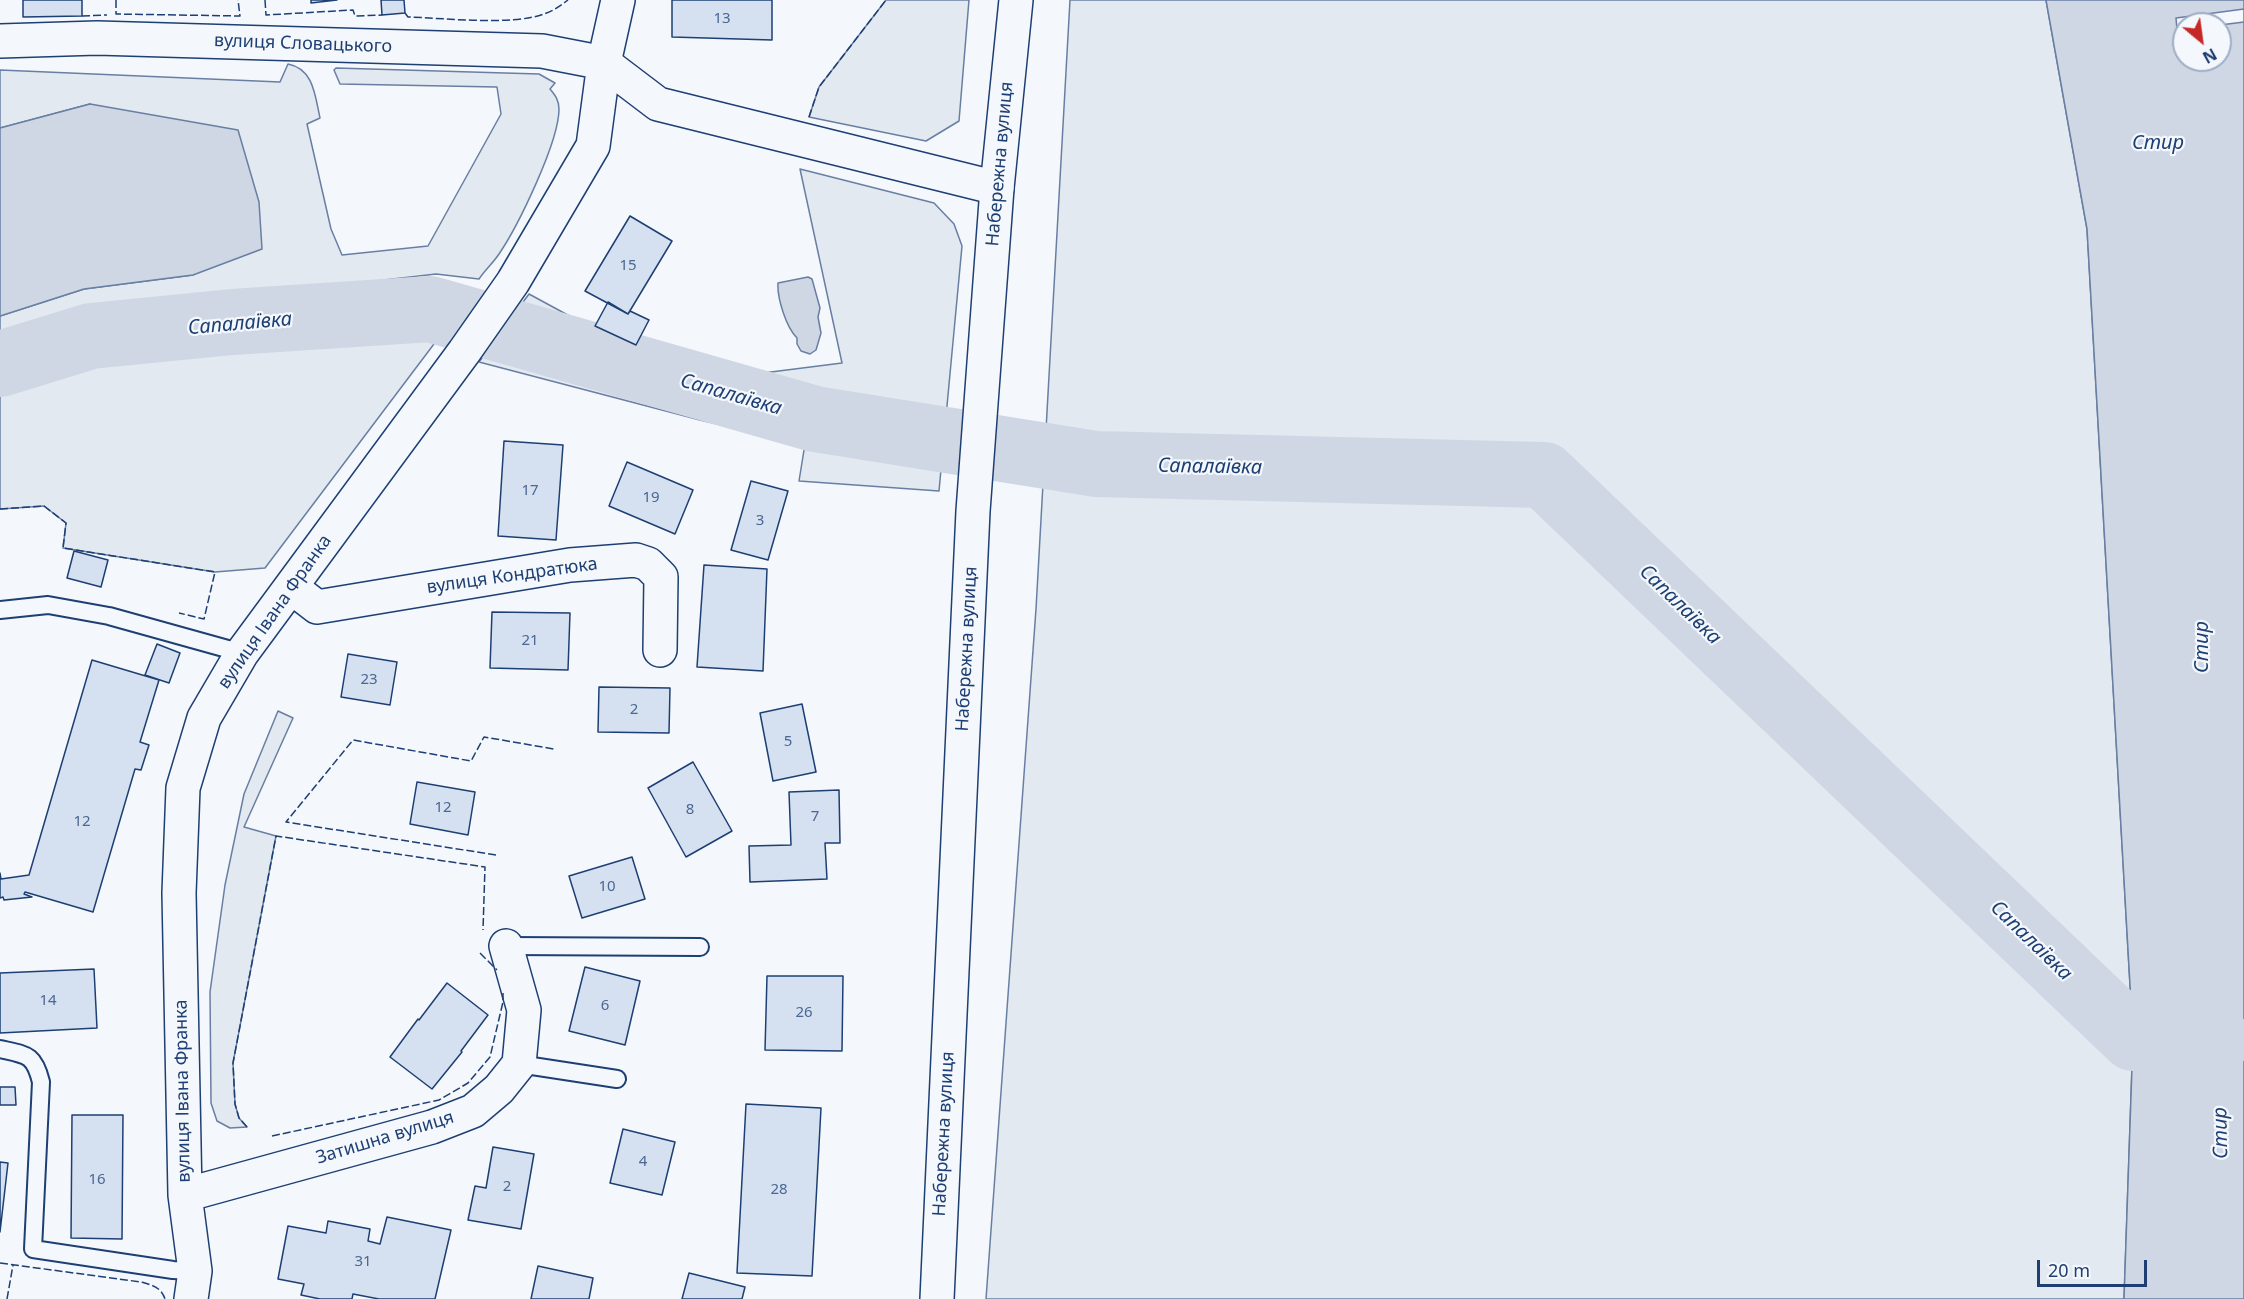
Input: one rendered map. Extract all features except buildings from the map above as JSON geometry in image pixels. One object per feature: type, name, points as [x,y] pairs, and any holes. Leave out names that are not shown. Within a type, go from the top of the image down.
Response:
[{"type":"street","name":"вулиця Івана Франка","points":[[193,1285],[185,1195],[179,893],[183,788],[204,718],[242,653],[513,282],[593,146],[604,63],[618,0]]},
{"type":"street","name":"Набережна вулиця","points":[[937,1299],[975,484],[997,188],[1016,0]]},
{"type":"street","name":"вулиця Словацького","points":[[0,41],[97,38],[542,51],[604,63]]},
{"type":"street","points":[[604,63],[658,104],[997,188]]},
{"type":"street","name":"вулиця Кондратюка","points":[[291,587],[317,607],[570,565],[636,560],[648,564],[661,577],[660,650]]},
{"type":"street","points":[[506,946],[524,1010],[519,1064]]},
{"type":"street","name":"Затишна вулиця","points":[[185,1195],[432,1127],[473,1111],[499,1089],[519,1064]]},
{"type":"lane","points":[[0,610],[48,605],[109,616],[242,653]]},
{"type":"lane","points":[[506,946],[700,947]]},
{"type":"lane","points":[[0,1049],[27,1055],[36,1065],[41,1082],[33,1249],[173,1270],[193,1285]]},
{"type":"lane","points":[[519,1064],[617,1080]]},
{"type":"shaded area","points":[[886,0],[969,0],[959,121],[926,141],[809,117],[819,87]]},
{"type":"shaded area","points":[[1070,0],[2046,0],[2087,229],[2133,1038],[2124,1299],[986,1299],[1036,609]]},
{"type":"shaded area","points":[[288,64],[303,71],[315,93],[320,118],[307,124],[331,229],[342,255],[428,246],[501,114],[497,87],[340,84],[334,70],[336,68],[539,74],[555,83],[550,89],[558,103],[557,124],[545,162],[526,205],[499,254],[479,279],[436,274],[367,282],[316,293],[321,341],[408,331],[440,336],[265,568],[215,572],[63,548],[66,523],[44,506],[0,509],[0,316],[84,289],[193,275],[90,104],[0,128],[0,70],[280,82]]},
{"type":"shaded area","points":[[800,169],[934,203],[954,224],[962,246],[939,491],[799,481],[805,444],[700,420],[479,362],[529,294],[647,358],[755,374],[842,363]]},
{"type":"shaded area","points":[[278,711],[293,718],[244,827],[276,836],[233,1063],[235,1104],[239,1118],[247,1127],[230,1128],[217,1121],[211,1103],[210,992],[225,885],[244,794]]},
{"type":"water","name":"Стир","points":[[2046,0],[2244,0],[2244,1299],[2124,1299],[2133,1038],[2087,229]]},
{"type":"water","points":[[90,104],[238,130],[259,202],[262,249],[193,275],[84,289],[0,316],[0,128]]},
{"type":"water","points":[[808,277],[812,279],[820,308],[818,317],[821,333],[816,350],[810,354],[801,351],[797,344],[797,338],[789,327],[783,312],[778,289],[778,283]]},
{"type":"pier","points":[[2244,9],[2244,22],[2232,24],[2232,12],[2221,12]]},
{"type":"waterway","name":"Сапалаївка","points":[[0,364],[91,336],[232,322],[430,309],[815,419],[1096,464],[1544,475],[2133,1038],[2218,1040]]},
{"type":"fence","points":[[116,0],[116,14],[240,16],[238,0]]},
{"type":"fence","points":[[265,0],[266,15],[353,10],[355,16],[382,15]]},
{"type":"fence","points":[[405,13],[408,17],[514,20],[544,14],[568,0]]},
{"type":"fence","points":[[809,117],[819,87],[886,0]]},
{"type":"fence","points":[[82,16],[107,15]]},
{"type":"fence","points":[[0,509],[44,506],[66,523],[63,548],[215,572],[204,619],[179,613]]},
{"type":"fence","points":[[496,855],[286,822],[353,740],[471,761],[484,737],[554,749]]},
{"type":"fence","points":[[247,1127],[239,1118],[235,1104],[233,1063],[276,836],[485,867],[483,930]]},
{"type":"fence","points":[[480,953],[497,970]]},
{"type":"fence","points":[[272,1136],[439,1100],[468,1083],[490,1057],[503,993]]},
{"type":"fence","points":[[0,1263],[141,1282],[159,1289],[165,1299]]},
{"type":"fence","points":[[7,1299],[13,1265]]}]
